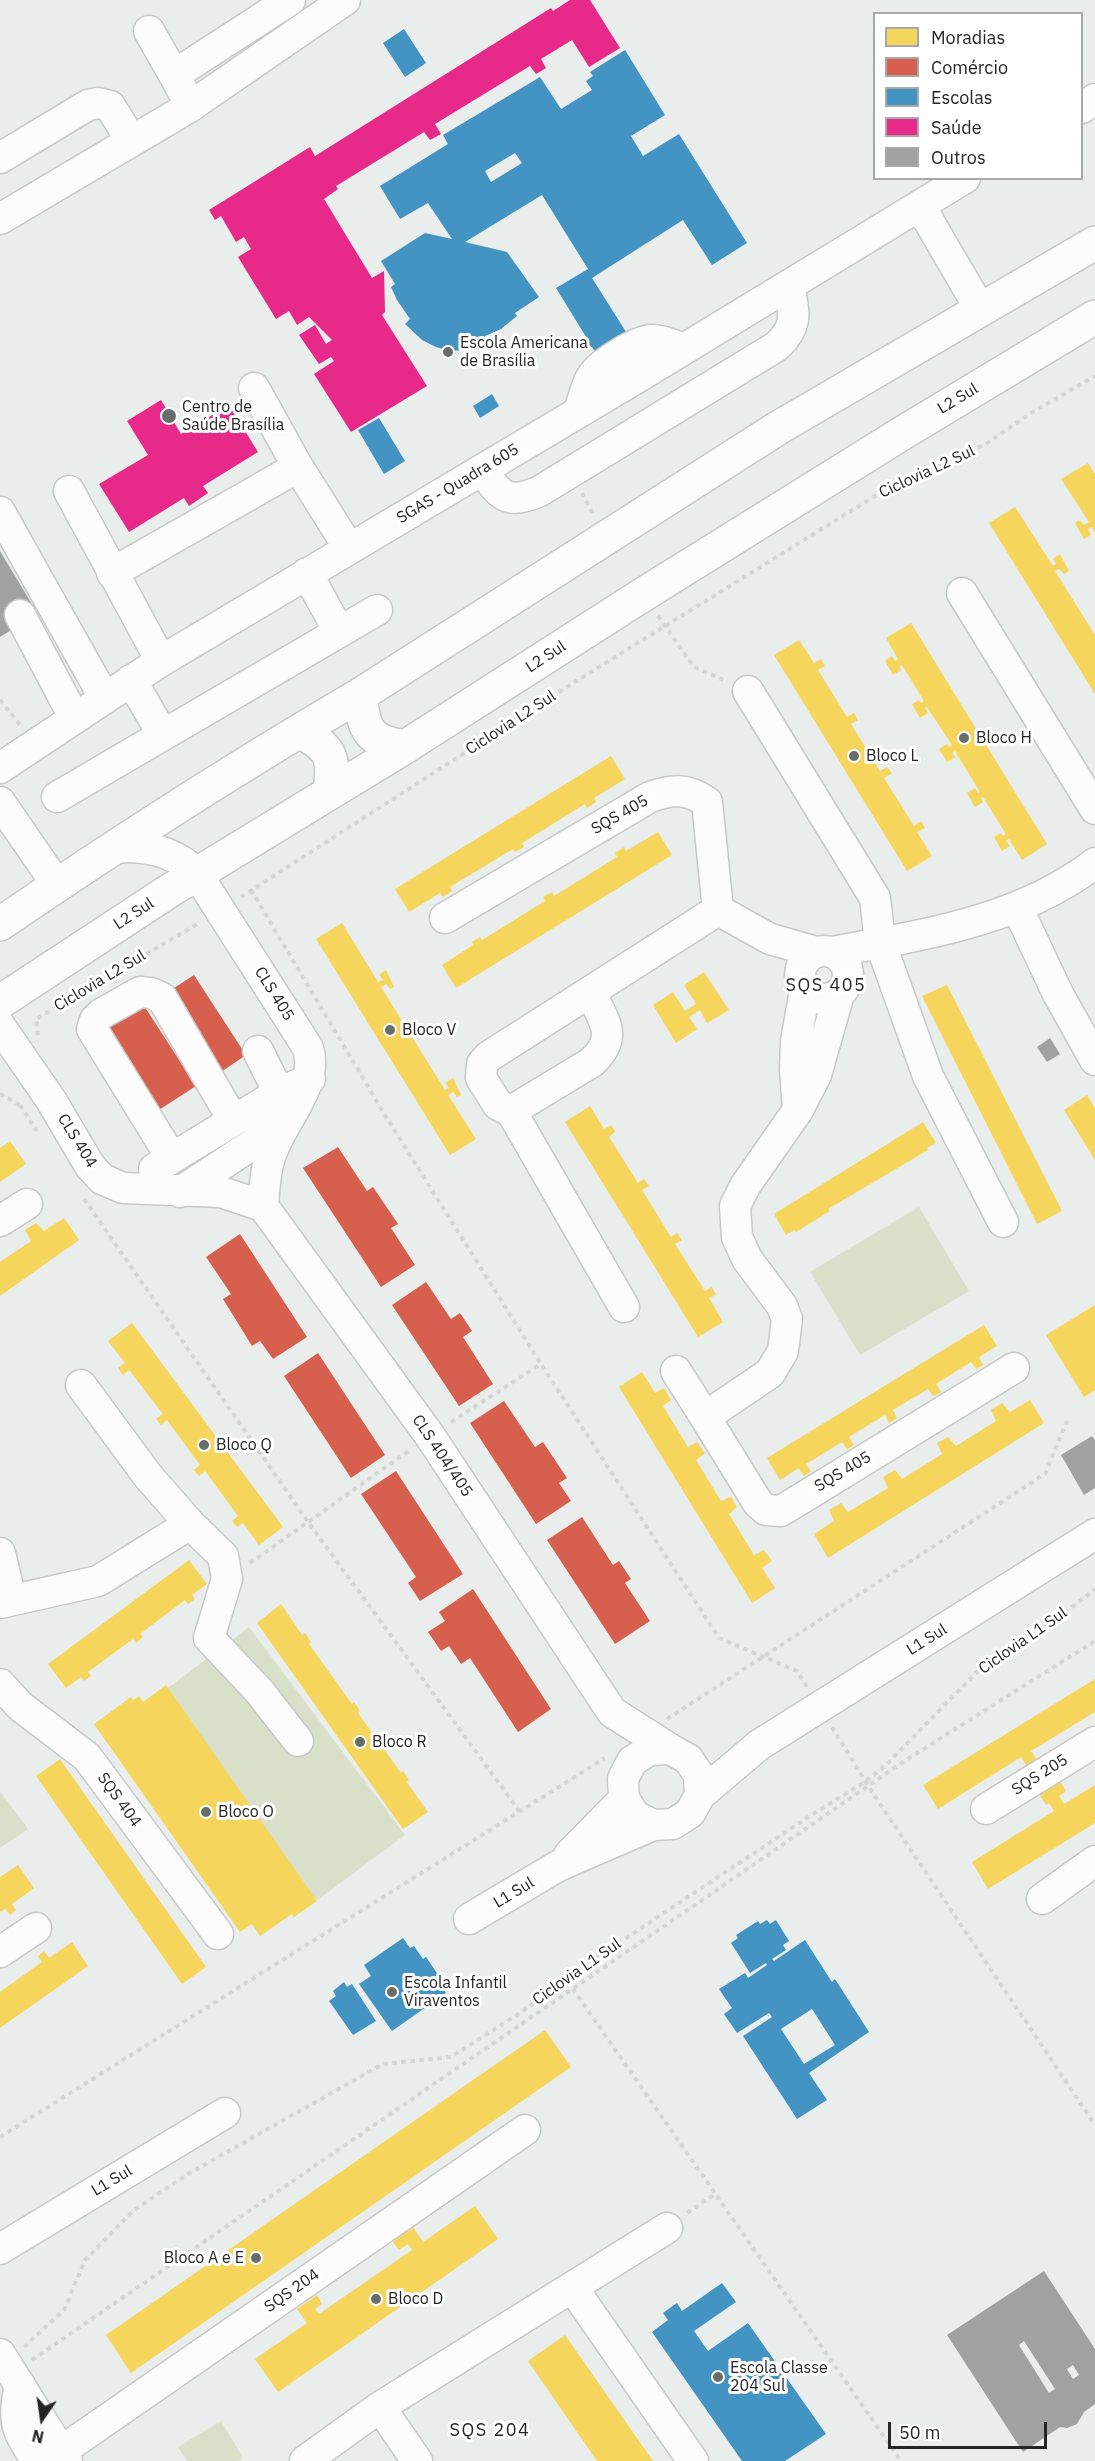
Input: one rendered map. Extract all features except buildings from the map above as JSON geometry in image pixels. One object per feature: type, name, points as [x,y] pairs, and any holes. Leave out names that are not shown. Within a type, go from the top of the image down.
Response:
[{"type":"main road","points":[[0,924],[114,848],[360,695],[778,428],[1095,243]]},
{"type":"main road","name":"L2 Sul","points":[[0,1002],[197,874],[330,790],[405,747],[673,575],[1095,317]]},
{"type":"main road","points":[[360,695],[363,716],[374,738],[385,744],[405,747]]},
{"type":"main road","points":[[300,731],[319,741],[329,753],[333,762],[330,790]]},
{"type":"street","points":[[174,75],[290,0]]},
{"type":"street","points":[[0,219],[191,105],[345,0]]},
{"type":"street","points":[[149,31],[191,105]]},
{"type":"street","points":[[0,158],[88,105],[98,103],[110,106],[131,140]]},
{"type":"street","name":"SGAS - Quadra 605","points":[[0,768],[160,661],[579,412],[962,180]]},
{"type":"street","points":[[920,206],[980,309]]},
{"type":"street","points":[[483,469],[494,488],[502,495],[513,499],[540,491],[777,346],[790,334],[794,324],[789,285]]},
{"type":"street","points":[[254,388],[298,467],[349,548]]},
{"type":"street","points":[[112,573],[298,467]]},
{"type":"street","points":[[69,491],[160,661]]},
{"type":"street","points":[[0,513],[104,697]]},
{"type":"street","points":[[307,573],[339,632]]},
{"type":"street","points":[[962,593],[1095,809]]},
{"type":"street","points":[[57,797],[377,609]]},
{"type":"street","points":[[20,615],[74,717]]},
{"type":"street","points":[[131,680],[163,735]]},
{"type":"street","points":[[748,691],[874,898],[892,946],[905,1017],[928,1076],[1003,1222]]},
{"type":"street","name":"SQS 405","points":[[445,918],[650,798],[664,792],[694,793],[707,802],[728,916],[750,945],[803,986]]},
{"type":"street","points":[[0,802],[57,885]]},
{"type":"street","name":"CLS 405","points":[[114,848],[136,847],[160,851],[183,861],[197,874],[222,909],[308,1048],[311,1059],[309,1079],[269,1159],[263,1206]]},
{"type":"street","points":[[798,1110],[795,1070],[803,986],[801,968],[809,955],[892,946],[1017,907],[1073,880],[1095,864]]},
{"type":"street","points":[[1017,907],[1058,994],[1095,1060]]},
{"type":"street","points":[[624,1307],[511,1111],[493,1100],[481,1077],[482,1064],[488,1057],[591,993],[728,916],[770,939],[838,955],[848,967],[816,1075],[798,1110],[745,1186],[735,1206],[734,1221],[737,1237],[747,1259],[782,1306],[787,1319],[783,1351],[770,1373],[705,1417]]},
{"type":"street","points":[[803,986],[810,995],[825,999],[843,988],[892,946]]},
{"type":"street","points":[[165,1161],[92,1029],[95,1020],[101,1014],[140,992],[151,993],[162,998],[233,1120]]},
{"type":"street","points":[[511,1111],[592,1062],[602,1053],[608,1041],[608,1030],[591,993]]},
{"type":"street","name":"CLS 404","points":[[0,1026],[31,1096],[102,1179],[123,1188],[220,1192],[263,1206]]},
{"type":"street","points":[[258,1051],[279,1093]]},
{"type":"street","points":[[123,1188],[279,1093],[309,1079]]},
{"type":"street","points":[[180,1192],[285,1123]]},
{"type":"street","points":[[139,1131],[165,1161]]},
{"type":"street","points":[[0,1221],[27,1204]]},
{"type":"street","name":"CLS 404/405","points":[[263,1206],[430,1436],[612,1712],[679,1754]]},
{"type":"street","name":"SQS 405","points":[[676,1371],[758,1503],[766,1510],[781,1510],[1014,1368]]},
{"type":"street","points":[[81,1386],[148,1476],[190,1524],[223,1556],[227,1579],[208,1638],[259,1691],[298,1741]]},
{"type":"street","points":[[0,1553],[5,1601],[98,1581],[190,1524]]},
{"type":"street","name":"L1 Sul","points":[[699,1795],[759,1745],[1095,1534]]},
{"type":"street","name":"SQS 404","points":[[0,1684],[20,1706],[87,1757],[218,1934]]},
{"type":"street","name":"CLS 404/405","points":[[612,1712],[624,1789]]},
{"type":"street","name":"SQS 205","points":[[986,1809],[1095,1742]]},
{"type":"street","name":"L1 Sul","points":[[679,1754],[759,1745]]},
{"type":"street","points":[[650,1750],[679,1754],[699,1775],[699,1795],[690,1814],[673,1824],[653,1825],[635,1816],[624,1789],[632,1761],[650,1750]]},
{"type":"street","name":"L1 Sul","points":[[558,1866],[624,1789]]},
{"type":"street","name":"L1 Sul","points":[[469,1919],[558,1866],[653,1825]]},
{"type":"street","points":[[1042,1899],[1095,1861]]},
{"type":"street","points":[[0,1952],[36,1928]]},
{"type":"street","name":"L1 Sul","points":[[0,2248],[225,2113]]},
{"type":"street","name":"SQS 204","points":[[10,2369],[55,2458],[525,2130]]},
{"type":"street","points":[[305,2461],[380,2407],[667,2228]]},
{"type":"street","points":[[572,2287],[693,2461]]},
{"type":"street","points":[[380,2407],[417,2461]]},
{"type":"path","name":"Ciclovia L2 Sul","points":[[38,1041],[36,1019],[222,909],[664,626],[888,488],[986,444],[1031,413],[1095,376]]},
{"type":"path","points":[[581,492],[597,522]]},
{"type":"path","points":[[664,626],[693,668],[748,691]]},
{"type":"path","points":[[0,700],[34,744]]},
{"type":"path","points":[[251,890],[382,1110],[541,1364],[719,1638],[797,1671],[867,1784],[1095,2125]]},
{"type":"path","points":[[0,1094],[31,1096],[40,1134]]},
{"type":"path","points":[[80,1192],[308,1522],[520,1812]]},
{"type":"path","points":[[227,1579],[430,1436],[541,1364]]},
{"type":"path","points":[[645,1733],[1045,1474],[1067,1421]]},
{"type":"path","name":"Ciclovia L1 Sul","points":[[10,2369],[64,2310],[85,2260],[134,2210],[188,2174],[382,2064],[452,2057],[813,1814],[867,1784],[976,1673],[1053,1622],[1095,1589]]},
{"type":"path","points":[[10,2369],[573,1989],[867,1784],[1095,1641]]},
{"type":"path","points":[[0,2137],[618,1749]]},
{"type":"path","points":[[573,1989],[901,2461]]},
{"type":"path","points":[[667,2228],[715,2194]]},
{"type":"green space","points":[[919,1207],[969,1291],[860,1355],[810,1272]]},
{"type":"green space","points":[[249,1627],[405,1835],[312,1904],[156,1697]]},
{"type":"green space","points":[[0,1791],[28,1829],[0,1848]]},
{"type":"green space","points":[[221,2421],[243,2458],[237,2461],[187,2461],[178,2447]]},
{"type":"place","name":"Escola Americana de Brasília","points":[[448,352]]},
{"type":"place","name":"Centro de Saúde Brasília","points":[[169,416]]},
{"type":"place","name":"Bloco H","points":[[964,738]]},
{"type":"place","name":"Bloco L","points":[[854,756]]},
{"type":"place","name":"Bloco V","points":[[390,1030]]},
{"type":"place","name":"Bloco Q","points":[[204,1445]]},
{"type":"place","name":"Bloco R","points":[[360,1742]]},
{"type":"place","name":"Bloco O","points":[[206,1812]]},
{"type":"place","name":"Escola Infantil Viraventos","points":[[392,1992]]},
{"type":"place","name":"Bloco A e E","points":[[256,2258]]},
{"type":"place","name":"Bloco D","points":[[376,2299]]},
{"type":"place","name":"Escola Classe 204 Sul","points":[[718,2377]]},
{"type":"district","name":"SQS 405","points":[[826,986]]},
{"type":"district","name":"SQS 204","points":[[490,2431]]}]
